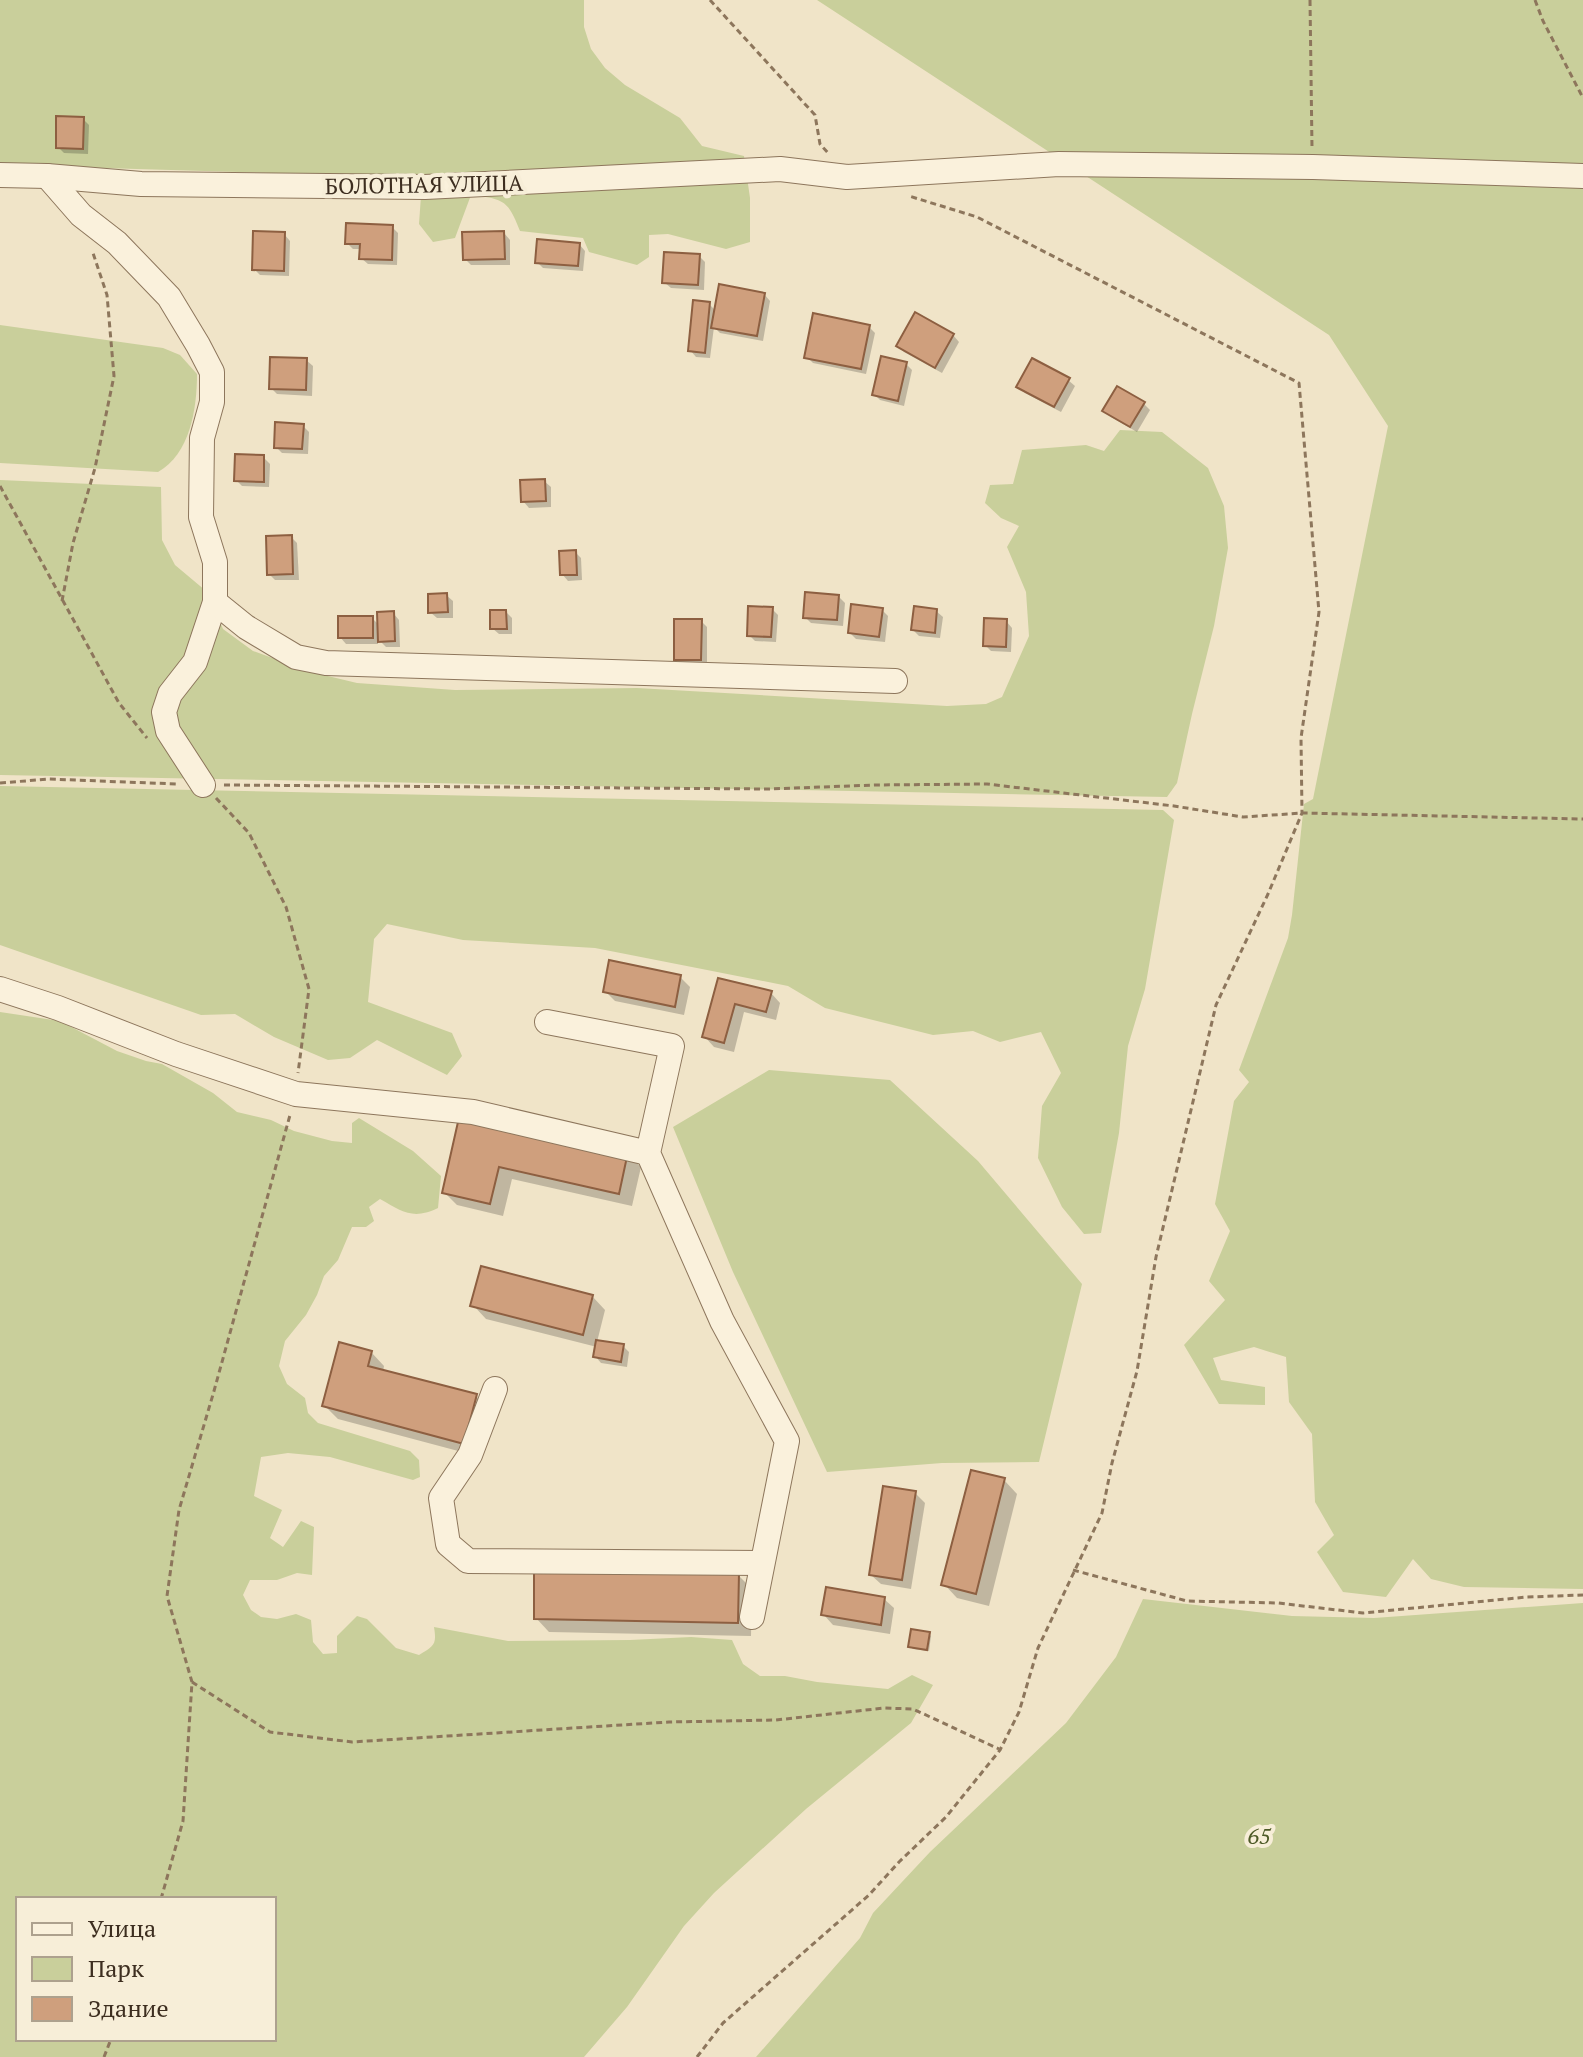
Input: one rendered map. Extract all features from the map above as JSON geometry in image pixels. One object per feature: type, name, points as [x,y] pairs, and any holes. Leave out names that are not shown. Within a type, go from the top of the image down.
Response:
[{"type":"street","name":"БОЛОТНАЯ УЛИЦА","points":[[0,175],[141,184],[425,187],[780,169],[847,177],[1059,164],[1313,167],[1583,176]]},
{"type":"street","points":[[47,176],[81,215],[117,243],[169,297],[212,372],[212,402],[202,438],[201,517],[215,562],[215,602],[195,662],[170,694],[164,712],[168,731],[203,785]]},
{"type":"street","points":[[215,602],[246,627],[296,657],[326,663],[895,681]]},
{"type":"street","points":[[0,989],[176,1054],[296,1094],[473,1112],[648,1153]]},
{"type":"street","points":[[547,1022],[672,1046],[648,1153],[722,1321],[787,1441],[752,1617]]},
{"type":"street","points":[[495,1389],[470,1455],[441,1498],[448,1544],[468,1561],[762,1563]]},
{"type":"path","points":[[710,0],[815,115],[820,144],[847,177]]},
{"type":"path","points":[[1310,0],[1313,167]]},
{"type":"path","points":[[1535,0],[1583,98]]},
{"type":"path","points":[[697,2057],[723,2023],[869,1895],[946,1817],[1000,1750],[1019,1712],[1038,1648],[1102,1513],[1137,1371],[1156,1257],[1216,1005],[1302,813],[1301,738],[1319,612],[1299,383],[977,217],[905,194]]},
{"type":"path","points":[[62,601],[114,376],[107,295],[81,215]]},
{"type":"path","points":[[0,486],[119,703],[155,746]]},
{"type":"path","points":[[0,783],[49,779],[203,785],[768,789],[987,784],[1243,817],[1302,813],[1583,819]]},
{"type":"path","points":[[162,1897],[183,1821],[192,1682],[167,1596],[179,1510],[296,1094],[309,989],[286,907],[249,833],[203,785]]},
{"type":"path","points":[[1073,1570],[1187,1601],[1278,1603],[1363,1613],[1527,1597],[1583,1595]]},
{"type":"path","points":[[192,1682],[270,1732],[352,1742],[669,1722],[776,1720],[884,1708],[913,1709],[1000,1750]]},
{"type":"green space","points":[[0,0],[584,0],[584,27],[591,49],[605,68],[625,85],[680,118],[702,146],[744,156],[750,198],[750,242],[726,249],[668,234],[649,235],[649,257],[637,265],[589,252],[583,238],[520,231],[512,213],[503,203],[471,195],[455,238],[433,242],[419,224],[421,196],[384,174],[0,165]]},
{"type":"green space","points":[[817,0],[1583,0],[1583,1589],[1464,1587],[1431,1579],[1413,1559],[1386,1597],[1343,1592],[1317,1552],[1334,1535],[1315,1502],[1312,1434],[1289,1402],[1286,1357],[1254,1347],[1213,1358],[1221,1380],[1265,1387],[1265,1405],[1219,1404],[1184,1345],[1225,1300],[1209,1281],[1230,1231],[1215,1204],[1234,1101],[1249,1082],[1239,1070],[1288,938],[1304,804],[1313,799],[1388,426],[1329,335]]},
{"type":"green space","points":[[0,325],[163,348],[180,355],[197,374],[190,429],[178,454],[158,472],[0,463]]},
{"type":"green space","points":[[1120,430],[1162,432],[1208,468],[1224,506],[1228,548],[1214,626],[1177,783],[1167,797],[0,775],[0,480],[161,487],[162,540],[175,565],[206,591],[223,629],[253,651],[311,672],[357,683],[455,690],[637,688],[947,706],[986,704],[1002,697],[1029,636],[1026,592],[1007,547],[1019,526],[1001,518],[985,503],[990,485],[1013,484],[1022,450],[1086,445],[1104,451]]},
{"type":"green space","points":[[0,786],[1163,810],[1174,820],[1145,989],[1128,1046],[1119,1133],[1101,1233],[1084,1234],[1062,1207],[1038,1158],[1042,1106],[1061,1073],[1041,1032],[1000,1042],[973,1031],[933,1035],[825,1008],[788,986],[595,948],[463,940],[387,924],[374,939],[368,1002],[452,1033],[462,1056],[447,1075],[377,1040],[350,1058],[328,1060],[274,1037],[235,1014],[201,1015],[0,945]]},
{"type":"green space","points":[[0,1012],[60,1021],[117,1051],[162,1064],[213,1093],[237,1112],[271,1120],[294,1131],[352,1143],[352,1123],[359,1118],[413,1151],[441,1176],[438,1208],[429,1212],[408,1213],[380,1199],[369,1207],[374,1221],[366,1227],[352,1227],[338,1260],[324,1276],[306,1315],[285,1341],[279,1366],[287,1384],[305,1398],[308,1413],[318,1423],[410,1451],[419,1460],[420,1477],[413,1480],[330,1457],[288,1453],[261,1457],[254,1496],[282,1510],[270,1538],[283,1547],[301,1521],[314,1527],[312,1575],[297,1573],[277,1580],[250,1580],[243,1595],[251,1610],[261,1617],[277,1619],[296,1614],[311,1620],[313,1642],[323,1654],[337,1653],[337,1636],[357,1616],[367,1619],[396,1648],[419,1655],[433,1644],[434,1627],[508,1641],[691,1637],[732,1640],[743,1664],[760,1676],[785,1676],[888,1689],[912,1675],[933,1685],[911,1723],[806,1809],[714,1893],[684,1926],[627,2007],[584,2057],[0,2057]]},
{"type":"green space","points":[[769,1070],[890,1080],[978,1161],[1082,1284],[1039,1462],[942,1463],[827,1472],[733,1272],[673,1127]]},
{"type":"green space","name":"65","points":[[1143,1599],[1292,1616],[1374,1618],[1583,1603],[1583,2057],[756,2057],[860,1938],[873,1913],[930,1852],[1066,1723],[1116,1657]]},
{"type":"building","points":[[56,116],[84,117],[83,149],[56,148]]},
{"type":"building","points":[[346,223],[393,225],[392,260],[359,259],[360,244],[345,244]]},
{"type":"building","points":[[253,231],[285,232],[284,271],[252,270]]},
{"type":"building","points":[[504,231],[505,259],[463,260],[462,232]]},
{"type":"building","points":[[537,239],[580,243],[578,266],[535,263]]},
{"type":"building","points":[[664,252],[700,254],[698,285],[662,283]]},
{"type":"building","points":[[719,284],[765,293],[757,336],[711,328]]},
{"type":"building","points":[[693,300],[710,302],[705,353],[688,351]]},
{"type":"building","points":[[915,312],[954,334],[935,368],[896,346]]},
{"type":"building","points":[[813,313],[870,325],[861,369],[804,358]]},
{"type":"building","points":[[881,356],[907,362],[898,401],[872,395]]},
{"type":"building","points":[[270,357],[307,358],[306,390],[269,389]]},
{"type":"building","points":[[1032,358],[1070,378],[1054,407],[1016,387]]},
{"type":"building","points":[[1117,386],[1145,402],[1130,427],[1102,411]]},
{"type":"building","points":[[275,422],[304,424],[302,449],[274,448]]},
{"type":"building","points":[[235,454],[264,455],[264,482],[234,481]]},
{"type":"building","points":[[545,479],[546,501],[521,502],[520,480]]},
{"type":"building","points":[[292,535],[293,574],[267,575],[266,536]]},
{"type":"building","points":[[576,550],[577,575],[560,575],[559,551]]},
{"type":"building","points":[[805,592],[839,595],[837,620],[803,618]]},
{"type":"building","points":[[447,593],[448,612],[428,613],[428,594]]},
{"type":"building","points":[[851,604],[883,608],[879,637],[848,633]]},
{"type":"building","points":[[748,606],[773,607],[771,637],[747,636]]},
{"type":"building","points":[[914,606],[937,609],[935,633],[911,630]]},
{"type":"building","points":[[490,610],[506,610],[507,629],[490,629]]},
{"type":"building","points":[[394,611],[395,641],[378,642],[377,612]]},
{"type":"building","points":[[338,616],[373,616],[373,638],[338,638]]},
{"type":"building","points":[[984,618],[1007,619],[1006,647],[983,646]]},
{"type":"building","points":[[674,619],[702,619],[701,660],[674,660]]},
{"type":"building","points":[[609,960],[681,975],[675,1007],[603,992]]},
{"type":"building","points":[[718,978],[772,991],[766,1012],[735,1004],[724,1043],[702,1037]]},
{"type":"building","points":[[460,1113],[628,1152],[619,1194],[499,1167],[490,1204],[442,1193]]},
{"type":"building","points":[[481,1266],[593,1295],[583,1335],[470,1306]]},
{"type":"building","points":[[596,1340],[624,1344],[621,1362],[593,1357]]},
{"type":"building","points":[[339,1342],[372,1351],[368,1366],[477,1394],[464,1444],[322,1406]]},
{"type":"building","points":[[971,1470],[1005,1478],[976,1594],[941,1585]]},
{"type":"building","points":[[883,1486],[916,1491],[902,1580],[869,1575]]},
{"type":"building","points":[[534,1570],[739,1573],[738,1623],[534,1619]]},
{"type":"building","points":[[826,1587],[885,1597],[881,1625],[821,1615]]},
{"type":"building","points":[[911,1629],[930,1632],[927,1650],[908,1647]]}]
